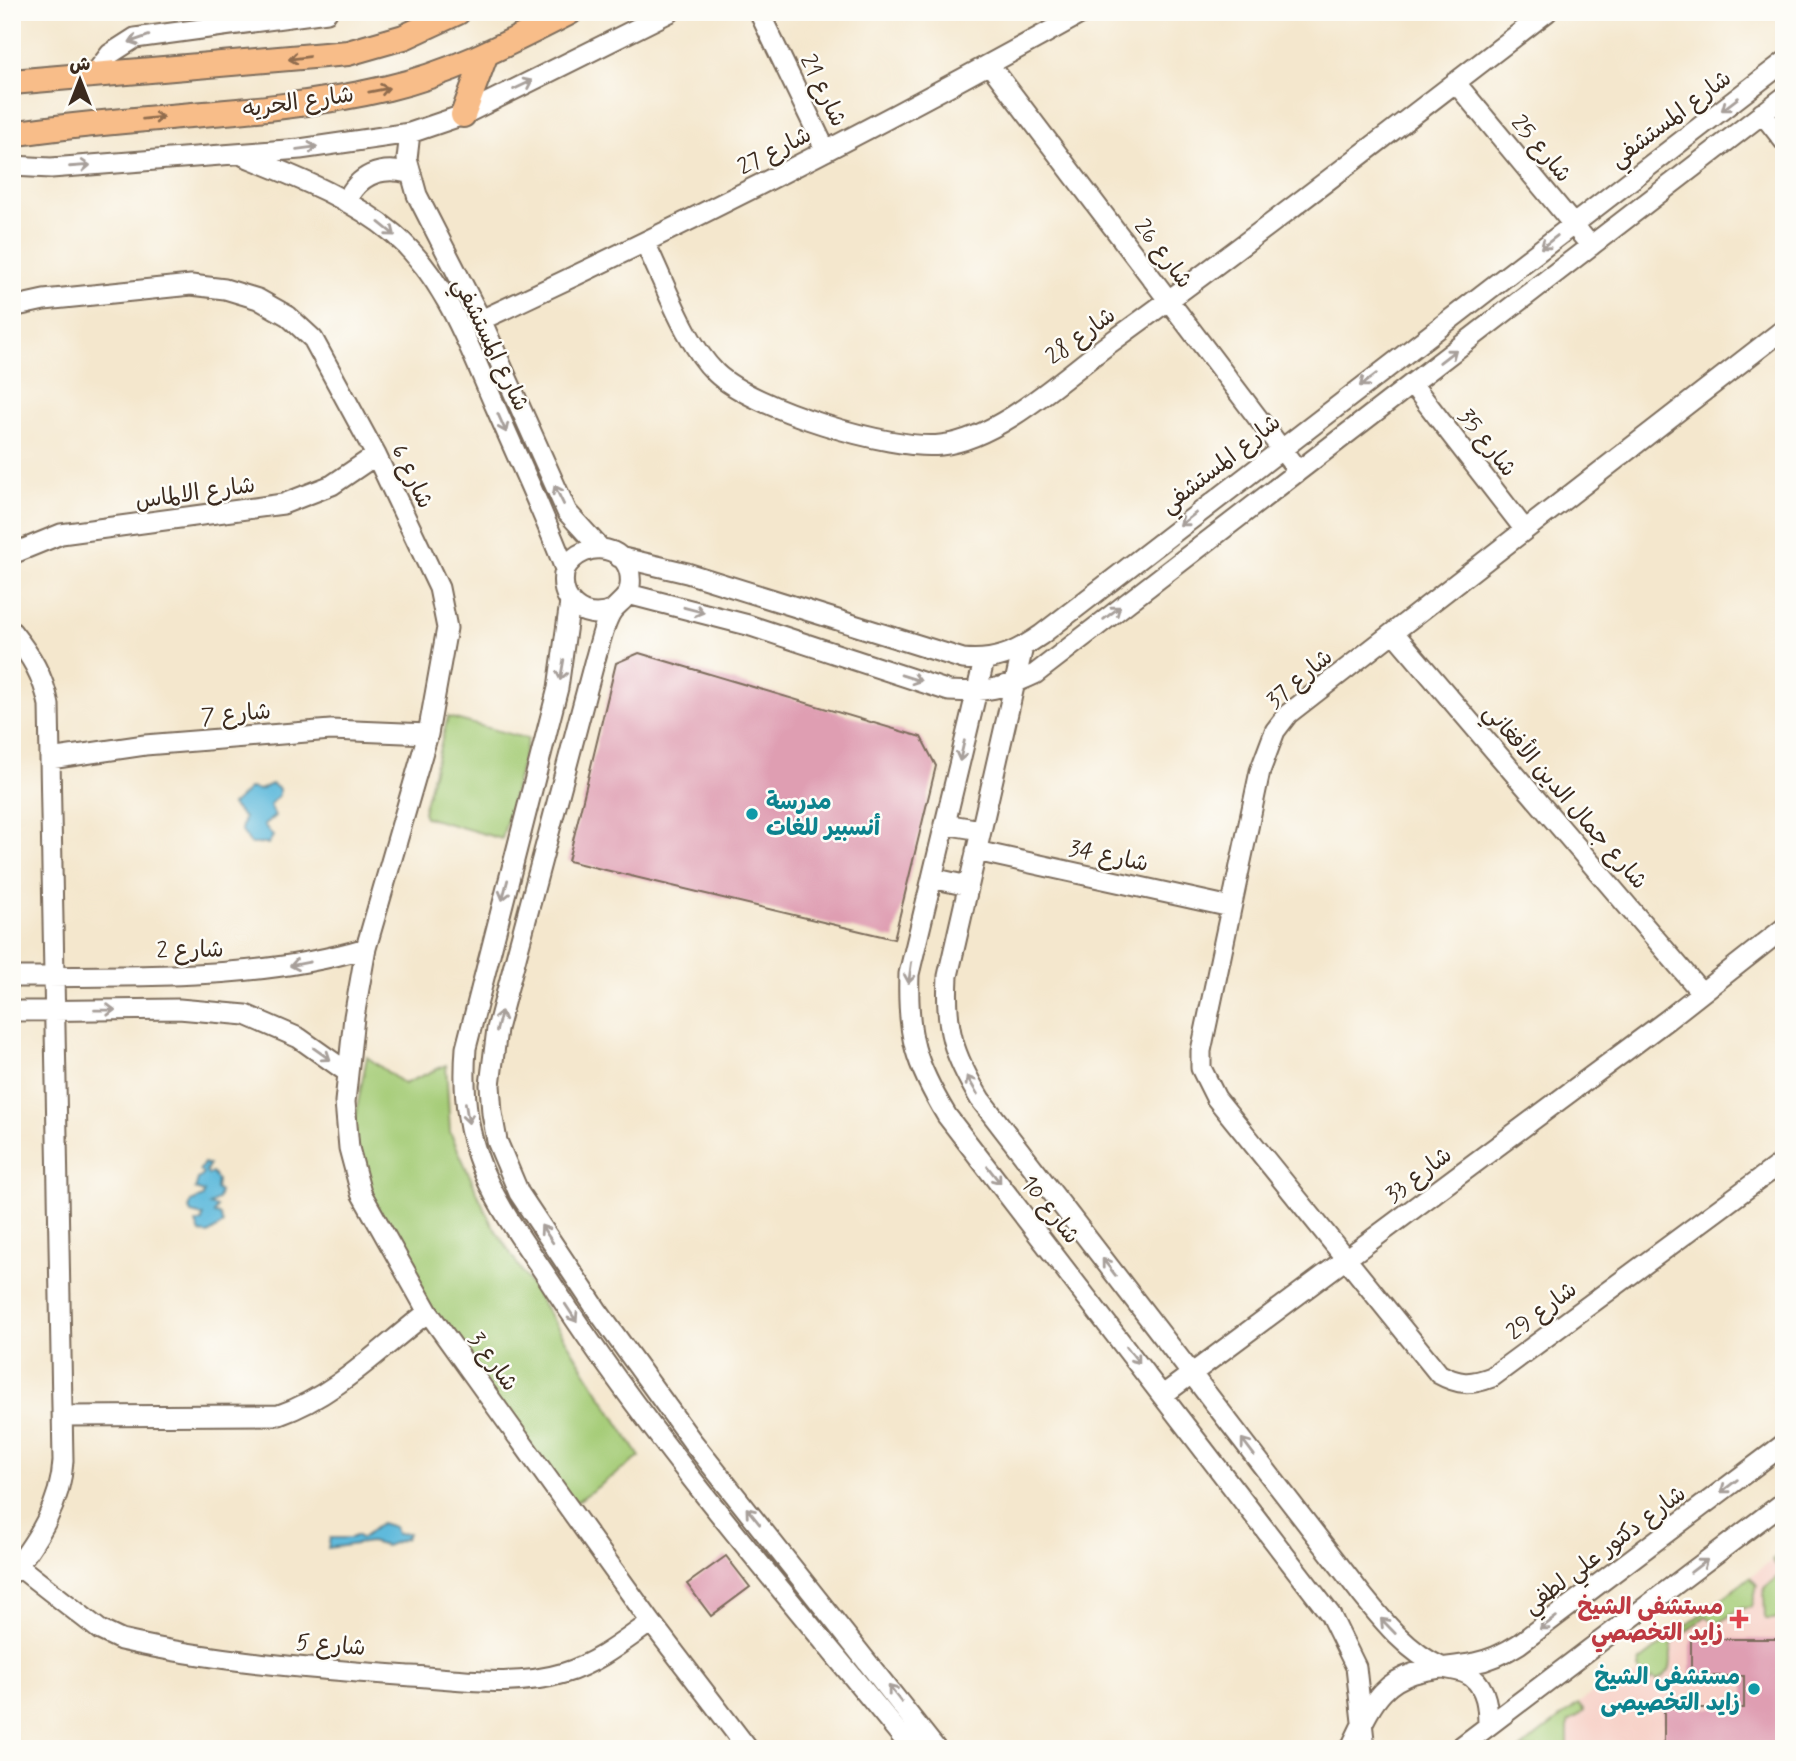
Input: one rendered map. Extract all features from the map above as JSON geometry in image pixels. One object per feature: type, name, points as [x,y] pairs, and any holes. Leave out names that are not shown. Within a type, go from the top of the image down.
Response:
[{"type":"main road","name":"شارع الحريه","points":[[12,82],[348,53],[404,37],[457,12]]},
{"type":"main road","name":"شارع الحريه","points":[[12,134],[327,99],[388,88],[485,56],[570,12]]},
{"type":"main road","points":[[463,115],[485,56]]},
{"type":"street","points":[[93,76],[110,54],[135,38],[327,12]]},
{"type":"street","points":[[12,166],[51,168],[240,154],[300,149],[410,133],[463,115],[670,12]]},
{"type":"street","name":"شارع 21","points":[[759,12],[826,151]]},
{"type":"street","name":"شارع 27","points":[[481,320],[645,243],[826,151],[1084,12]]},
{"type":"street","name":"شارع 28","points":[[645,243],[699,351],[715,372],[735,388],[798,415],[910,445],[940,445],[963,440],[1000,423],[1169,300],[1547,12]]},
{"type":"street","name":"شارع المستشفي","points":[[619,557],[687,573],[963,659],[984,661],[1004,657],[1023,647],[1784,62]]},
{"type":"street","name":"شارع 26","points":[[990,65],[1298,471]]},
{"type":"street","name":"شارع 25","points":[[1455,82],[1591,246]]},
{"type":"street","points":[[628,594],[748,625],[949,691],[976,692],[1014,684],[1035,674],[1784,97]]},
{"type":"street","points":[[1762,113],[1784,141]]},
{"type":"street","name":"شارع المستشفي","points":[[410,133],[408,173],[481,320],[567,512],[600,548]]},
{"type":"street","name":"شارع المستشفي","points":[[240,154],[346,202],[396,236],[417,258],[441,292],[536,498],[565,569]]},
{"type":"street","points":[[346,202],[352,190],[371,174],[383,170],[408,173]]},
{"type":"street","name":"شارع 6","points":[[12,307],[44,300],[191,285],[225,289],[258,299],[288,316],[313,339],[376,455],[439,588],[446,613],[446,642],[428,734],[366,948]]},
{"type":"street","name":"شارع 37","points":[[1344,1260],[1216,1098],[1201,1068],[1201,1051],[1259,771],[1275,731],[1288,713],[1784,329]]},
{"type":"street","name":"شارع 35","points":[[1412,384],[1525,530]]},
{"type":"street","name":"شارع الالماس","points":[[12,554],[28,545],[61,534],[283,504],[332,485],[376,455]]},
{"type":"street","points":[[612,611],[594,615],[576,609],[569,602],[562,586],[565,569],[583,550],[600,548],[619,557],[628,570],[628,594],[612,611],[586,690],[497,1029],[490,1076],[492,1114],[500,1150],[519,1193],[597,1310],[692,1441],[936,1749]]},
{"type":"street","points":[[569,602],[558,688],[471,1020],[464,1076],[470,1132],[489,1185],[578,1324],[675,1454],[912,1749]]},
{"type":"street","points":[[12,632],[35,661],[45,682],[49,705],[63,1416],[62,1486],[45,1524],[15,1569]]},
{"type":"street","name":"شارع جمال الدين الأفغاني","points":[[1394,633],[1701,992]]},
{"type":"street","name":"شارع 10","points":[[1023,647],[948,976],[946,1009],[950,1042],[963,1071],[1000,1126],[1383,1620],[1411,1647],[1442,1667],[1458,1669],[1473,1677],[1483,1690],[1488,1726]]},
{"type":"street","name":"شارع 10","points":[[984,661],[909,974],[908,1012],[913,1049],[928,1085],[947,1116],[1330,1614],[1356,1667],[1365,1749]]},
{"type":"street","name":"شارع 7","points":[[50,759],[145,746],[331,730],[428,734]]},
{"type":"street","points":[[944,824],[981,830]]},
{"type":"street","name":"شارع 34","points":[[976,851],[1231,907]]},
{"type":"street","points":[[932,878],[968,886]]},
{"type":"street","name":"شارع 33","points":[[1163,1395],[1784,928]]},
{"type":"street","name":"شارع 2","points":[[12,977],[248,972],[301,964],[366,948]]},
{"type":"street","name":"شارع 3","points":[[366,948],[345,1102],[349,1148],[361,1193],[428,1311],[651,1622],[748,1749]]},
{"type":"street","points":[[12,1011],[179,1009],[246,1015],[299,1038],[347,1072]]},
{"type":"street","name":"شارع 29","points":[[1344,1260],[1439,1374],[1456,1383],[1475,1384],[1503,1369],[1782,1167]]},
{"type":"street","points":[[63,1416],[279,1415],[302,1407],[323,1394],[428,1311]]},
{"type":"street","points":[[675,1454],[692,1441]]},
{"type":"street","name":"شارع دكتور علي لطفي","points":[[1350,1749],[1371,1707],[1384,1690],[1401,1678],[1421,1670],[1495,1657],[1519,1644],[1784,1444]]},
{"type":"street","points":[[1458,1749],[1784,1502]]},
{"type":"street","name":"شارع 5","points":[[15,1569],[100,1630],[121,1640],[257,1662],[386,1674],[501,1682],[533,1680],[565,1673],[594,1661],[651,1622]]},
{"type":"shaded area","name":"مستشفى الشيخ زايد التخصصي","points":[[1784,1551],[1784,1749],[1520,1749],[1601,1686],[1609,1695],[1639,1672],[1640,1661]]},
{"type":"green space","points":[[448,717],[528,739],[502,839],[425,817],[423,812]]},
{"type":"green space","points":[[367,1057],[404,1084],[446,1065],[450,1132],[490,1221],[640,1457],[569,1507],[428,1312],[349,1148]]},
{"type":"green space","points":[[1784,1551],[1781,1619],[1765,1619],[1764,1588],[1782,1573],[1772,1560]]},
{"type":"green space","points":[[1750,1577],[1757,1585],[1752,1607],[1739,1609],[1718,1624],[1706,1616],[1673,1642],[1668,1672],[1656,1681],[1653,1678],[1648,1682],[1638,1669],[1640,1661]]},
{"type":"green space","points":[[1578,1704],[1584,1711],[1568,1723],[1568,1749],[1520,1749]]},
{"type":"water","points":[[272,784],[279,789],[279,795],[270,805],[275,816],[264,825],[273,836],[268,844],[251,844],[241,830],[244,818],[232,805],[250,788],[259,790]]},
{"type":"water","points":[[204,1163],[209,1165],[206,1171],[208,1175],[212,1173],[217,1180],[216,1189],[220,1192],[218,1199],[210,1205],[217,1207],[214,1214],[220,1215],[223,1224],[208,1234],[200,1233],[196,1223],[202,1221],[203,1216],[191,1213],[189,1209],[191,1202],[203,1197],[204,1192],[195,1189],[202,1176],[203,1173],[199,1171]]},
{"type":"water","points":[[381,1523],[394,1527],[396,1534],[408,1533],[406,1538],[386,1546],[370,1542],[328,1548],[330,1538],[351,1538],[357,1535],[361,1539]]},
{"type":"building","name":"مدرسة أنسبير للغات","points":[[639,653],[921,737],[936,766],[894,939],[568,861],[616,663]]},
{"type":"building","points":[[726,1556],[750,1587],[711,1616],[687,1584]]},
{"type":"building","name":"مستشفى الشيخ زايد التخصيصى","points":[[1691,1639],[1782,1639],[1784,1749],[1664,1749],[1664,1708],[1744,1708],[1744,1676],[1691,1676]]},
{"type":"place","name":"مدرسة أنسبير للغات","points":[[752,814]]},
{"type":"place","name":"مستشفى الشيخ زايد التخصصي","points":[[1739,1619]]},
{"type":"place","name":"مستشفى الشيخ زايد التخصيصى","points":[[1754,1689]]}]
